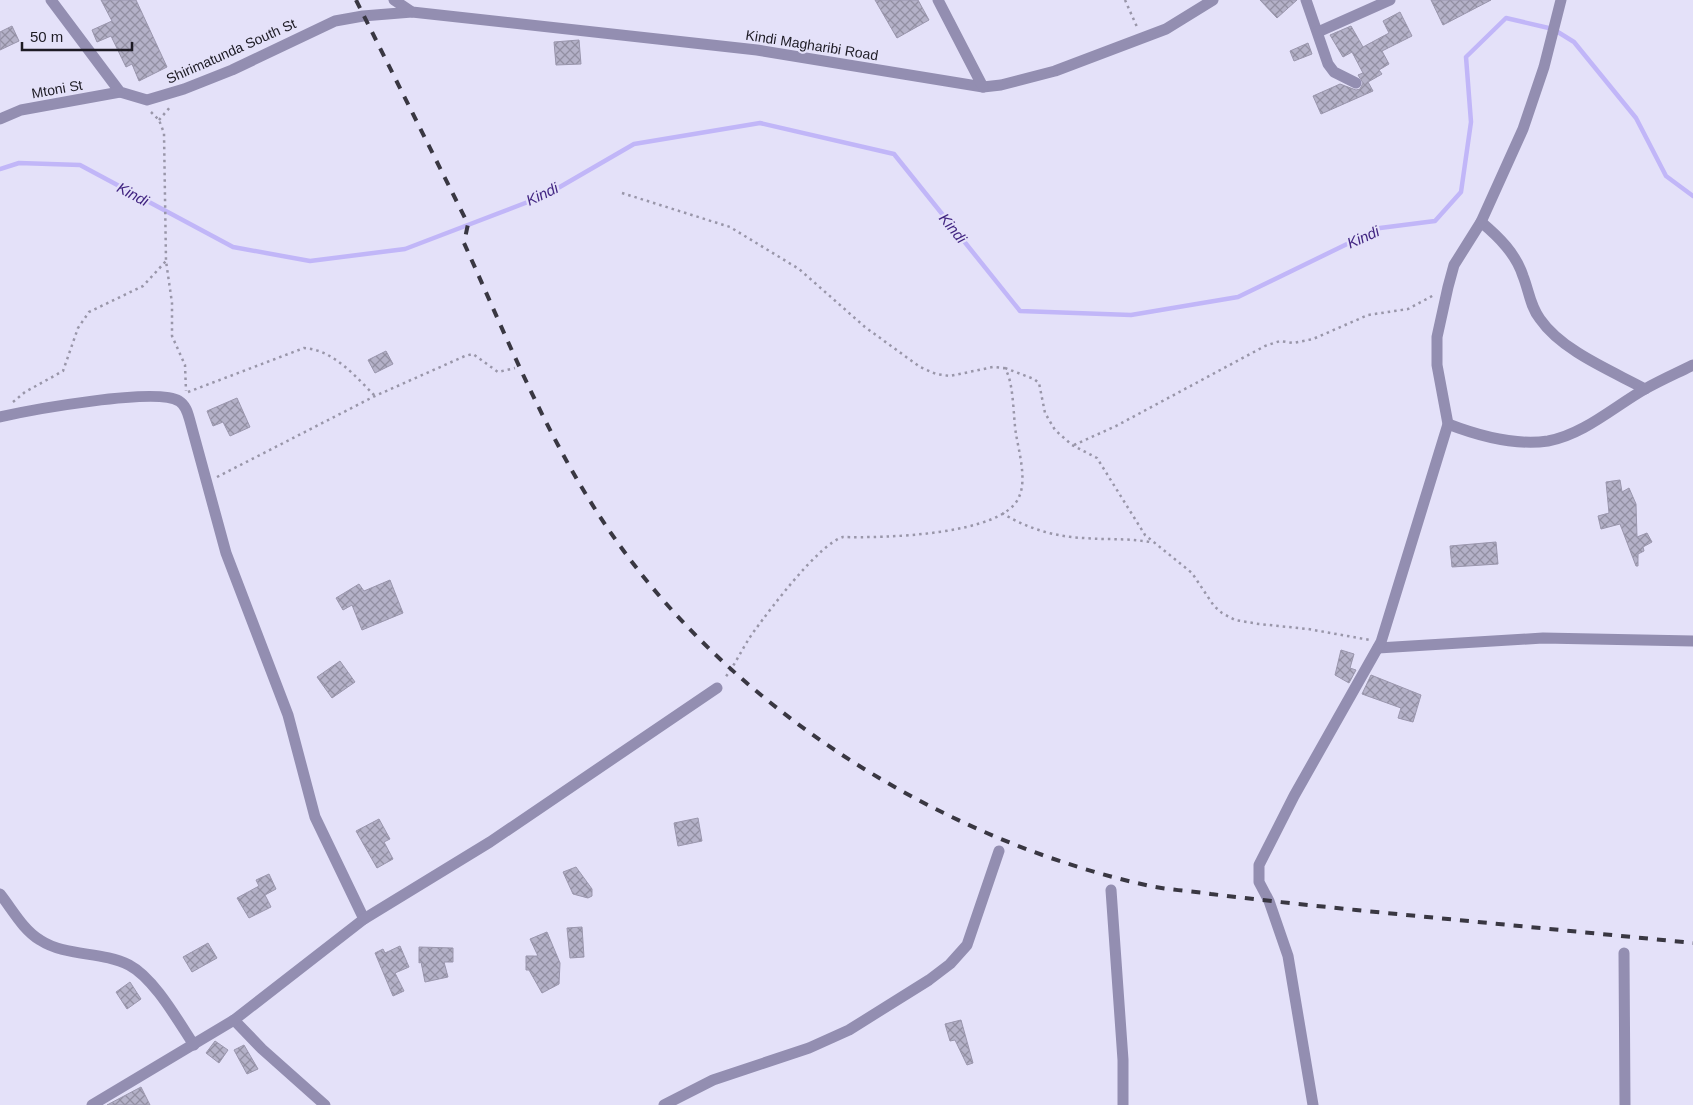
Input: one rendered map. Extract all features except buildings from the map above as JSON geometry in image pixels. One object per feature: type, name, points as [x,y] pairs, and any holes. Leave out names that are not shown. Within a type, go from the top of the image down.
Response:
[{"type":"street","points":[[51,0],[120,92],[147,100]]},
{"type":"street","name":"Kindi Magharibi Road","points":[[394,0],[412,12],[756,50],[983,87],[1001,85],[1055,71],[1166,29],[1212,0]]},
{"type":"street","points":[[938,0],[983,87]]},
{"type":"street","points":[[1306,0],[1328,64],[1334,72],[1356,83]]},
{"type":"street","points":[[1318,32],[1390,0]]},
{"type":"street","points":[[1313,1105],[1288,956],[1257,874],[1259,865],[1294,796],[1379,645],[1448,424],[1437,365],[1437,337],[1454,265],[1481,222],[1523,129],[1544,67],[1561,0]]},
{"type":"street","name":"Shirimatunda South St","points":[[147,100],[184,89],[232,70],[335,21],[363,16],[412,12]]},
{"type":"street","name":"Mtoni St","points":[[0,119],[21,110],[120,92]]},
{"type":"street","points":[[1481,222],[1498,237],[1517,262],[1533,308],[1550,331],[1579,353],[1645,389]]},
{"type":"street","points":[[1448,424],[1504,440],[1531,442],[1550,440],[1568,435],[1645,389],[1693,365]]},
{"type":"street","points":[[0,417],[62,405],[111,399],[173,399],[184,406],[188,413],[232,570],[288,715],[315,817],[364,919]]},
{"type":"street","points":[[1379,645],[1543,638],[1693,641]]},
{"type":"street","points":[[92,1105],[234,1020],[364,919],[490,842],[717,688]]},
{"type":"street","points":[[664,1105],[713,1080],[809,1048],[849,1030],[929,980],[950,964],[967,945],[999,851]]},
{"type":"street","points":[[1111,890],[1123,1060],[1123,1105]]},
{"type":"street","points":[[0,894],[28,930],[39,940],[53,946],[110,958],[130,965],[150,983],[194,1045]]},
{"type":"street","points":[[1624,953],[1625,1105]]},
{"type":"street","points":[[234,1020],[262,1049],[325,1105]]},
{"type":"path","points":[[1125,0],[1141,38]]},
{"type":"path","points":[[147,100],[164,133],[166,261],[172,303],[172,340],[185,365],[186,392]]},
{"type":"path","points":[[622,193],[730,226],[799,269],[865,327],[920,367],[936,374],[950,376],[993,367],[1004,368],[1034,379],[1039,383],[1049,422],[1072,445],[1090,452],[1103,465],[1152,543]]},
{"type":"path","points":[[10,404],[25,392],[63,371],[78,328],[89,312],[143,286],[152,279],[166,261]]},
{"type":"path","points":[[1072,445],[1116,426],[1265,346],[1280,341],[1293,343],[1313,339],[1368,315],[1408,309],[1448,287]]},
{"type":"path","points":[[173,399],[186,392],[304,348],[320,351],[342,363],[375,396]]},
{"type":"path","points":[[207,482],[375,396],[431,370],[473,354],[498,372],[515,368]]},
{"type":"path","points":[[717,688],[732,670],[754,631],[801,574],[835,540],[843,537],[921,536],[958,529],[1002,513],[1019,498],[1022,485],[1013,415],[1011,378],[1004,368]]},
{"type":"path","points":[[1002,513],[1025,525],[1060,535],[1081,538],[1128,538],[1152,543],[1180,562],[1192,573],[1214,606],[1235,620],[1379,645]]},
{"type":"waterway","name":"Kindi","points":[[0,169],[19,163],[80,165],[233,247],[310,261],[405,249],[546,195],[634,144],[760,123],[894,154],[1020,311],[1131,315],[1238,297],[1380,228],[1435,221],[1461,192],[1471,122],[1466,57],[1506,18],[1553,29],[1574,42],[1636,118],[1666,176],[1693,196]]},
{"type":"railway","points":[[356,0],[468,224],[464,243],[535,400],[598,514],[623,550],[672,611],[728,667],[790,718],[856,764],[927,804],[1000,838],[1074,866],[1150,886],[1320,906],[1693,943]]}]
